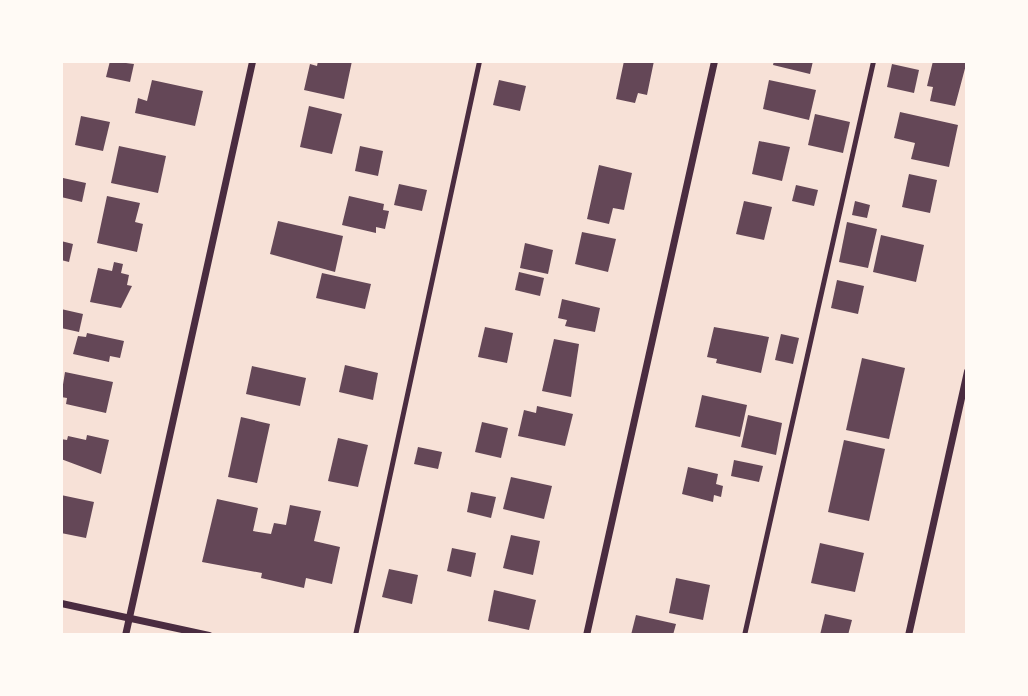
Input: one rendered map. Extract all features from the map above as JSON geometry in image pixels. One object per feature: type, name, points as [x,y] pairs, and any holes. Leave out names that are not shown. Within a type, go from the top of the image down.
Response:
[{"type":"street","points":[[125,635],[252,61]]},
{"type":"street","points":[[586,635],[714,61]]},
{"type":"street","points":[[908,635],[967,370]]},
{"type":"street","points":[[61,603],[209,635]]},
{"type":"lane","points":[[355,635],[479,61]]},
{"type":"lane","points":[[744,635],[873,61]]},
{"type":"building","points":[[110,61],[134,64],[130,82],[106,77]]},
{"type":"building","points":[[318,61],[352,61],[344,99],[304,90],[310,64],[317,66]]},
{"type":"building","points":[[624,61],[654,61],[647,95],[638,93],[635,103],[616,99]]},
{"type":"building","points":[[774,61],[813,61],[810,74],[773,65]]},
{"type":"building","points":[[933,61],[967,61],[955,106],[930,101],[933,87],[927,86]]},
{"type":"building","points":[[892,64],[919,70],[914,93],[887,87]]},
{"type":"building","points":[[152,80],[203,91],[195,126],[135,113],[138,98],[147,101]]},
{"type":"building","points":[[499,80],[526,86],[520,111],[493,105]]},
{"type":"building","points":[[769,80],[816,90],[809,120],[763,109]]},
{"type":"building","points":[[309,106],[342,114],[332,154],[300,147]]},
{"type":"building","points":[[900,112],[958,125],[949,167],[911,159],[915,143],[894,138]]},
{"type":"building","points":[[815,114],[850,122],[843,153],[808,145]]},
{"type":"building","points":[[81,116],[110,122],[103,151],[75,145]]},
{"type":"building","points":[[759,141],[790,147],[782,181],[752,174]]},
{"type":"building","points":[[119,146],[166,156],[158,193],[111,183]]},
{"type":"building","points":[[360,146],[383,151],[378,176],[355,171]]},
{"type":"building","points":[[599,165],[632,173],[624,210],[613,208],[609,224],[587,219]]},
{"type":"building","points":[[909,174],[937,180],[930,213],[902,207]]},
{"type":"building","points":[[63,178],[86,183],[82,202],[61,197]]},
{"type":"building","points":[[399,184],[427,190],[422,211],[394,205]]},
{"type":"building","points":[[796,185],[818,190],[814,206],[792,201]]},
{"type":"building","points":[[107,196],[140,203],[135,222],[143,224],[137,252],[97,243]]},
{"type":"building","points":[[349,196],[384,204],[383,210],[389,211],[385,229],[376,227],[376,233],[342,225]]},
{"type":"building","points":[[744,201],[772,207],[764,240],[736,234]]},
{"type":"building","points":[[855,201],[870,205],[867,218],[852,215]]},
{"type":"building","points":[[278,221],[343,236],[335,272],[270,254]]},
{"type":"building","points":[[847,222],[877,229],[868,268],[839,262]]},
{"type":"building","points":[[582,232],[616,239],[608,272],[575,264]]},
{"type":"building","points":[[881,235],[924,245],[916,282],[873,272]]},
{"type":"building","points":[[61,241],[73,244],[69,262],[61,260]]},
{"type":"building","points":[[525,243],[553,250],[548,274],[520,268]]},
{"type":"building","points":[[114,262],[123,264],[121,273],[129,275],[127,285],[132,286],[121,308],[90,302],[98,268],[112,271]]},
{"type":"building","points":[[519,272],[544,278],[540,296],[515,290]]},
{"type":"building","points":[[322,273],[371,284],[365,309],[316,298]]},
{"type":"building","points":[[837,280],[864,286],[858,314],[831,308]]},
{"type":"building","points":[[562,299],[600,308],[595,332],[565,326],[567,320],[558,318]]},
{"type":"building","points":[[61,309],[83,314],[79,332],[61,328]]},
{"type":"building","points":[[485,327],[513,333],[507,363],[478,357]]},
{"type":"building","points":[[714,327],[769,337],[761,373],[716,363],[717,359],[707,357]]},
{"type":"building","points":[[87,333],[124,341],[120,358],[110,356],[109,362],[73,354],[78,336],[86,337]]},
{"type":"building","points":[[781,334],[799,338],[793,364],[775,360]]},
{"type":"building","points":[[554,339],[579,344],[571,397],[542,391]]},
{"type":"building","points":[[862,358],[905,368],[889,439],[846,430]]},
{"type":"building","points":[[345,365],[378,373],[373,400],[339,392]]},
{"type":"building","points":[[252,366],[306,378],[300,406],[246,394]]},
{"type":"building","points":[[65,372],[113,382],[106,413],[66,404],[67,398],[61,397]]},
{"type":"building","points":[[702,395],[747,405],[740,437],[695,427]]},
{"type":"building","points":[[537,406],[573,414],[565,446],[518,436],[524,410],[536,413]]},
{"type":"building","points":[[748,415],[782,423],[776,455],[741,447]]},
{"type":"building","points":[[241,417],[270,424],[257,483],[228,477]]},
{"type":"building","points":[[482,422],[508,428],[501,458],[475,452]]},
{"type":"building","points":[[87,435],[109,440],[101,474],[61,459],[61,439],[67,440],[68,436],[86,440]]},
{"type":"building","points":[[338,438],[368,445],[358,487],[328,481]]},
{"type":"building","points":[[844,440],[885,449],[869,521],[828,512]]},
{"type":"building","points":[[418,447],[442,452],[438,469],[414,464]]},
{"type":"building","points":[[734,460],[763,466],[759,482],[731,476]]},
{"type":"building","points":[[688,467],[718,474],[716,484],[723,486],[721,497],[714,495],[713,502],[682,494]]},
{"type":"building","points":[[511,477],[552,486],[544,519],[503,509]]},
{"type":"building","points":[[471,492],[496,497],[491,518],[467,512]]},
{"type":"building","points":[[61,495],[94,502],[86,538],[61,533]]},
{"type":"building","points":[[217,499],[258,508],[253,531],[271,534],[274,523],[286,525],[290,505],[321,511],[314,541],[340,547],[332,584],[306,578],[304,588],[261,578],[262,573],[202,562]]},
{"type":"building","points":[[511,535],[540,541],[533,575],[503,568]]},
{"type":"building","points":[[820,543],[864,553],[855,592],[811,583]]},
{"type":"building","points":[[452,548],[476,553],[471,577],[447,571]]},
{"type":"building","points":[[389,569],[418,575],[412,604],[382,597]]},
{"type":"building","points":[[676,578],[710,585],[703,620],[669,613]]},
{"type":"building","points":[[494,590],[536,600],[529,630],[488,621]]},
{"type":"building","points":[[825,614],[852,620],[848,635],[820,635]]},
{"type":"building","points":[[636,615],[676,624],[673,635],[631,635]]}]
